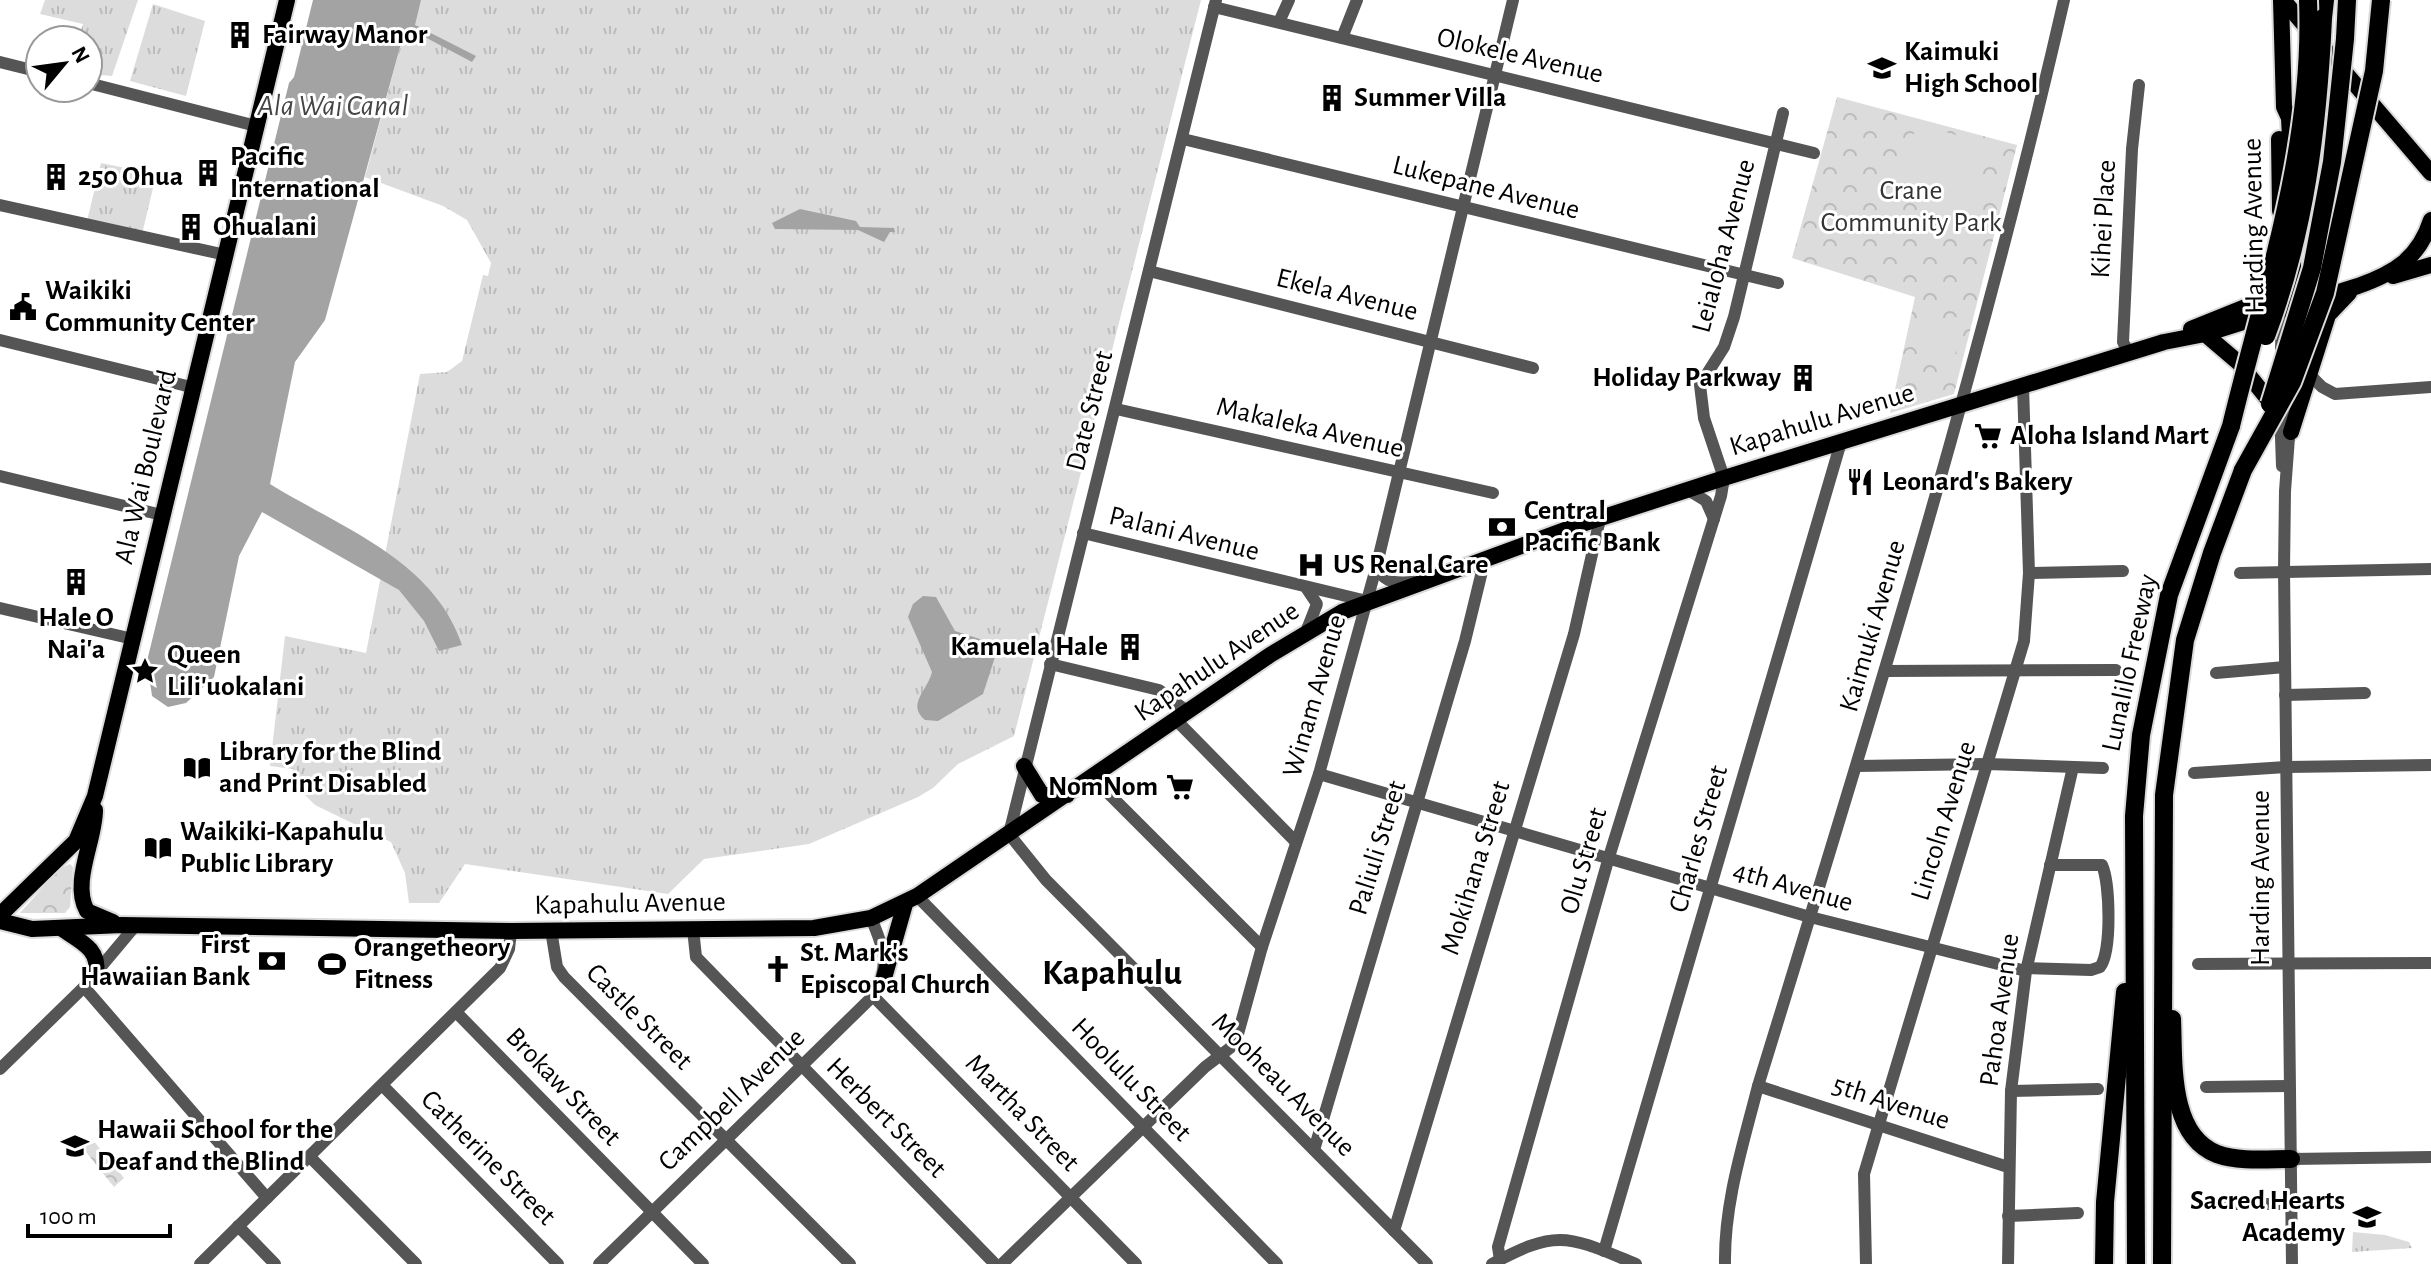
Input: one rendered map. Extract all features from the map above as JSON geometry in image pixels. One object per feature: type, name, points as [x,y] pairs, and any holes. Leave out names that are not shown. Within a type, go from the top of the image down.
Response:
[{"type":"highway","points":[[2231,426],[2284,228],[2295,168],[2304,105],[2308,0]]},
{"type":"highway","name":"Lunalilo Freeway","points":[[2162,1264],[2161,868],[2164,795],[2180,666],[2198,595],[2292,339],[2312,268],[2332,162],[2347,0]]},
{"type":"highway","points":[[2243,470],[2292,382],[2325,293],[2343,226],[2377,56],[2381,0]]},
{"type":"highway","name":"Lunalilo Freeway","points":[[2136,1264],[2136,777],[2148,687],[2169,595],[2291,261],[2313,150],[2324,9]]},
{"type":"highway","points":[[2161,868],[2175,1075],[2185,1122],[2197,1139],[2216,1154],[2291,1159]]},
{"type":"highway","points":[[2104,1264],[2105,1202],[2134,909]]},
{"type":"main road","name":"Ala Wai Boulevard","points":[[0,918],[76,841],[95,796],[191,387],[287,0]]},
{"type":"main road","points":[[2282,0],[2336,58],[2431,173]]},
{"type":"main road","name":"Harding Avenue","points":[[2281,304],[2289,118],[2284,106],[2282,0]]},
{"type":"main road","points":[[2284,106],[2296,79],[2309,69],[2336,58]]},
{"type":"main road","name":"Harding Avenue","points":[[2281,304],[2279,112],[2284,106]]},
{"type":"main road","name":"Kapahulu Avenue","points":[[0,918],[32,929],[129,925],[511,931],[814,928],[871,918],[911,900],[1306,632],[1367,601],[1724,478],[2164,342],[2205,334],[2281,304],[2358,286],[2380,278],[2417,252],[2431,220]]},
{"type":"main road","points":[[2380,278],[2431,265]]},
{"type":"main road","points":[[2291,432],[2328,315],[2358,286]]},
{"type":"main road","points":[[2164,342],[2281,304]]},
{"type":"main road","points":[[2205,334],[2266,393],[2280,418]]},
{"type":"main road","points":[[1024,766],[1042,795],[1067,795]]},
{"type":"main road","points":[[95,796],[95,832],[80,897],[87,911],[129,925]]},
{"type":"main road","points":[[884,978],[911,900]]},
{"type":"main road","points":[[61,928],[92,949],[98,963],[96,973]]},
{"type":"street","points":[[1279,22],[1289,0]]},
{"type":"street","points":[[1342,38],[1357,0]]},
{"type":"street","name":"Winam Avenue","points":[[1002,1264],[1221,1056],[1238,1034],[1295,841],[1319,774],[1376,568],[1513,0]]},
{"type":"street","name":"Kaimuki Avenue","points":[[1725,1264],[1725,1230],[1731,1191],[1758,1086],[1857,766],[1963,404],[2014,215],[2064,0]]},
{"type":"street","name":"Olokele Avenue","points":[[1215,3],[1342,38],[1814,153]]},
{"type":"street","name":"Date Street","points":[[1009,834],[1215,3]]},
{"type":"street","points":[[0,62],[24,68]]},
{"type":"street","name":"Kihei Place","points":[[2129,353],[2123,342],[2124,300],[2132,149],[2139,85]]},
{"type":"street","points":[[104,87],[256,126]]},
{"type":"street","name":"Leialoha Avenue","points":[[1724,478],[1704,418],[1700,385],[1724,347],[1783,113]]},
{"type":"street","name":"Lukepane Avenue","points":[[1183,139],[1778,283]]},
{"type":"street","points":[[0,205],[226,255]]},
{"type":"street","name":"Ekela Avenue","points":[[1149,271],[1533,368]]},
{"type":"street","name":"Harding Avenue","points":[[2281,304],[2293,358],[2291,432],[2285,491]]},
{"type":"street","name":"Harding Avenue","points":[[2281,304],[2292,1264]]},
{"type":"street","points":[[0,340],[191,387]]},
{"type":"street","points":[[2293,358],[2335,394],[2431,387]]},
{"type":"street","name":"Lincoln Avenue","points":[[1866,1264],[1864,1174],[2024,641],[2029,573],[2023,386]]},
{"type":"street","name":"Makaleka Avenue","points":[[1116,409],[1493,493]]},
{"type":"street","name":"Charles Street","points":[[1604,1251],[1841,442]]},
{"type":"street","points":[[0,476],[162,515]]},
{"type":"street","name":"Olu Street","points":[[1496,1262],[1609,857],[1724,478]]},
{"type":"street","points":[[1688,490],[1706,501],[1714,519]]},
{"type":"street","name":"Mokihana Street","points":[[1394,1231],[1512,831],[1574,634],[1600,519]]},
{"type":"street","name":"Palani Avenue","points":[[1083,533],[1367,601]]},
{"type":"street","name":"Paliuli Street","points":[[1314,1150],[1465,641],[1485,559]]},
{"type":"street","points":[[1376,568],[1383,579],[1392,583],[1423,581]]},
{"type":"street","points":[[2240,573],[2431,569]]},
{"type":"street","points":[[2029,573],[2123,571]]},
{"type":"street","points":[[1306,632],[1317,604],[1307,589]]},
{"type":"street","points":[[0,608],[133,639]]},
{"type":"street","points":[[1050,664],[1159,690],[1295,841]]},
{"type":"street","points":[[2216,673],[2285,667]]},
{"type":"street","points":[[1885,671],[2116,670]]},
{"type":"street","points":[[2285,695],[2365,693]]},
{"type":"street","points":[[1857,766],[1987,764],[2103,768]]},
{"type":"street","points":[[2194,773],[2286,767],[2431,765]]},
{"type":"street","name":"Pahoa Avenue","points":[[2008,1264],[2011,1091],[2026,970],[2073,767]]},
{"type":"street","name":"4th Avenue","points":[[1319,774],[1930,949],[2026,970],[2091,970],[2103,964],[2108,951],[2106,881],[2102,865],[2050,865]]},
{"type":"street","points":[[1093,778],[1262,947]]},
{"type":"street","name":"Mooheau Avenue","points":[[1009,834],[1046,880],[1427,1264]]},
{"type":"street","name":"Hoolulu Street","points":[[911,900],[1144,1128],[1277,1264]]},
{"type":"street","points":[[871,918],[882,948],[884,978]]},
{"type":"street","points":[[0,1069],[84,987],[129,925]]},
{"type":"street","name":"Herbert Street","points":[[693,929],[696,957],[995,1264]]},
{"type":"street","name":"Castle Street","points":[[551,930],[557,967],[564,977],[727,1137],[850,1264]]},
{"type":"street","points":[[200,1264],[505,962],[511,931]]},
{"type":"street","points":[[2198,964],[2431,963]]},
{"type":"street","name":"Campbell Avenue","points":[[599,1264],[873,996],[884,978]]},
{"type":"street","points":[[84,987],[267,1198]]},
{"type":"street","name":"Martha Street","points":[[873,996],[1136,1264]]},
{"type":"street","name":"Brokaw Street","points":[[456,1012],[703,1264]]},
{"type":"street","name":"Catherine Street","points":[[383,1086],[558,1264]]},
{"type":"street","name":"5th Avenue","points":[[1758,1086],[2008,1167]]},
{"type":"street","points":[[2206,1087],[2289,1086]]},
{"type":"street","points":[[2011,1091],[2098,1089]]},
{"type":"street","points":[[310,1157],[416,1264]]},
{"type":"street","points":[[2291,1159],[2431,1157]]},
{"type":"street","points":[[2207,1204],[2292,1204]]},
{"type":"street","points":[[2008,1216],[2078,1213]]},
{"type":"street","points":[[238,1226],[275,1264]]},
{"type":"street","points":[[1496,1262],[1534,1242],[1553,1238],[1575,1240],[1636,1264]]},
{"type":"green space","points":[[45,0],[138,0],[112,76],[104,75],[104,24],[83,24],[40,14]]},
{"type":"green space","points":[[421,0],[1201,0],[1014,736],[958,764],[933,788],[918,797],[809,844],[704,859],[668,894],[465,864],[439,903],[409,903],[405,873],[391,842],[315,805],[306,796],[293,769],[270,766],[285,636],[366,653],[420,374],[447,372],[462,361],[483,275],[488,276],[491,263],[467,220],[443,206],[365,177],[402,40],[414,24]]},
{"type":"green space","points":[[153,4],[205,21],[186,96],[130,81]]},
{"type":"green space","name":"Crane Community Park","points":[[1837,97],[2017,145],[1954,394],[1890,413],[1915,297],[1792,258]]},
{"type":"green space","points":[[1917,123],[1991,146],[1969,218],[1895,198]]},
{"type":"green space","points":[[101,163],[145,172],[145,176],[155,180],[142,234],[87,221]]},
{"type":"green space","points":[[1921,307],[1943,313],[1933,350],[1911,345]]},
{"type":"green space","points":[[1947,315],[1968,320],[1954,357],[1937,352]]},
{"type":"green space","points":[[70,864],[73,867],[70,907],[65,913],[20,913],[59,869]]},
{"type":"green space","points":[[92,1139],[124,1178],[114,1187],[82,1147]]},
{"type":"green space","points":[[2353,1232],[2385,1235],[2409,1242],[2412,1248],[2352,1252]]},
{"type":"water","name":"Ala Wai Canal","points":[[313,0],[421,0],[415,25],[476,56],[472,62],[421,35],[405,36],[402,40],[325,320],[295,362],[270,484],[382,549],[407,568],[430,590],[448,615],[462,645],[439,651],[424,621],[399,590],[262,512],[239,556],[214,677],[186,703],[168,707],[152,696],[147,661],[289,83],[294,77]]},
{"type":"water","points":[[800,209],[856,221],[860,227],[894,228],[895,232],[890,232],[884,242],[858,230],[775,229],[772,223]]},
{"type":"water","points":[[923,596],[936,597],[955,631],[986,641],[995,657],[983,694],[938,721],[925,720],[918,708],[932,672],[908,617],[913,604]]},
{"type":"place","name":"Fairway Manor","points":[[240,35]]},
{"type":"place","name":"Kaimuki High School","points":[[1882,68]]},
{"type":"place","name":"Summer Villa","points":[[1332,98]]},
{"type":"place","name":"Pacific International","points":[[208,173]]},
{"type":"place","name":"250 Ohua","points":[[56,177]]},
{"type":"place","name":"Ohualani","points":[[191,227]]},
{"type":"place","name":"Waikiki Community Center","points":[[23,307]]},
{"type":"place","name":"Holiday Parkway","points":[[1803,378]]},
{"type":"place","name":"Aloha Island Mart","points":[[1988,436]]},
{"type":"place","name":"Leonard's Bakery","points":[[1860,482]]},
{"type":"place","name":"Central Pacific Bank","points":[[1502,527]]},
{"type":"place","name":"US Renal Care","points":[[1311,565]]},
{"type":"place","name":"Hale O Nai'a","points":[[76,582]]},
{"type":"place","name":"Kamuela Hale","points":[[1130,647]]},
{"type":"place","name":"Queen Lili'uokalani","points":[[145,671]]},
{"type":"place","name":"Library for the Blind and Print Disabled","points":[[197,768]]},
{"type":"place","name":"NomNom","points":[[1180,787]]},
{"type":"place","name":"Waikiki-Kapahulu Public Library","points":[[158,848]]},
{"type":"place","name":"First Hawaiian Bank","points":[[272,961]]},
{"type":"place","name":"Orangetheory Fitness","points":[[332,964]]},
{"type":"place","name":"St. Mark's Episcopal Church","points":[[778,969]]},
{"type":"place","name":"Hawaii School for the Deaf and the Blind","points":[[75,1146]]},
{"type":"place","name":"Sacred Hearts Academy","points":[[2367,1217]]},
{"type":"district","name":"Kapahulu","points":[[1112,973]]}]
